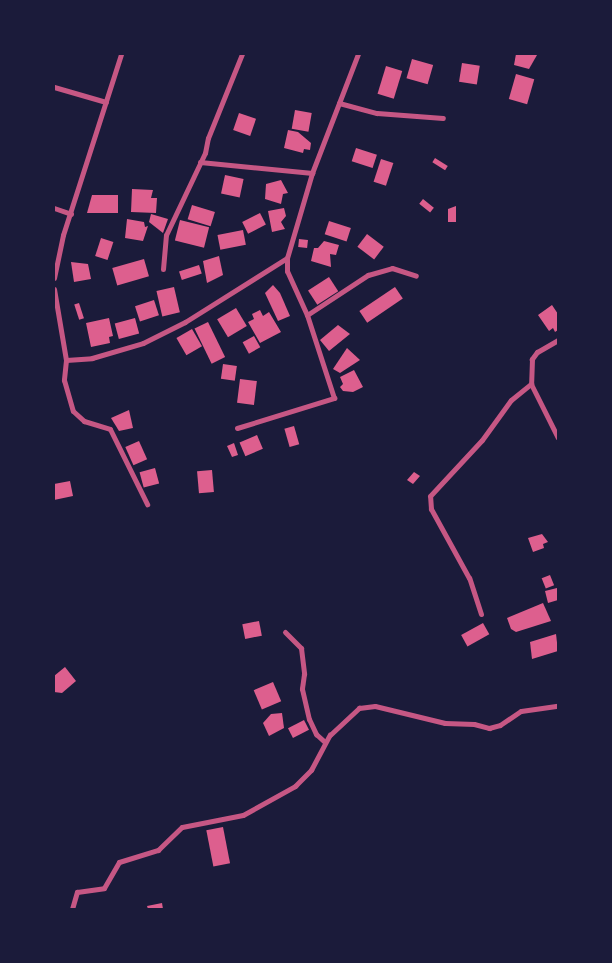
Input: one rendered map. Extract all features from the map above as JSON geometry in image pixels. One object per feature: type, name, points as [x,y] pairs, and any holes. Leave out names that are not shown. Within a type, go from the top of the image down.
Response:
[{"type":"street","points":[[54,278],[60,246],[122,54]]},
{"type":"street","points":[[163,269],[166,234],[200,162],[242,54]]},
{"type":"street","points":[[237,428],[334,398],[307,315],[287,271],[287,258],[312,173],[358,54]]},
{"type":"street","points":[[54,86],[106,102]]},
{"type":"street","points":[[339,102],[377,113],[443,118]]},
{"type":"street","points":[[200,162],[312,173]]},
{"type":"street","points":[[54,208],[71,214]]},
{"type":"street","points":[[66,360],[92,358],[143,343],[185,322],[287,258]]},
{"type":"street","points":[[307,315],[368,275],[392,268],[416,276]]},
{"type":"street","points":[[54,289],[66,360],[64,380],[73,411],[84,421],[110,428],[147,504]]},
{"type":"street","points":[[558,340],[537,352],[532,359],[531,384],[558,438]]},
{"type":"street","points":[[481,614],[469,578],[431,509],[430,496],[482,440],[511,400],[531,384]]},
{"type":"street","points":[[285,632],[301,648],[304,674],[302,688],[309,720],[316,734],[325,742]]},
{"type":"street","points":[[72,909],[77,892],[104,888],[120,862],[158,850],[182,827],[243,816],[295,786],[311,770],[325,742],[350,715],[367,706],[445,724],[474,724],[489,728],[500,725],[521,711],[558,706]]},
{"type":"building","points":[[516,54],[537,55],[529,69],[514,65]]},
{"type":"building","points":[[412,59],[433,65],[428,84],[406,78]]},
{"type":"building","points":[[462,63],[480,66],[477,85],[459,82]]},
{"type":"building","points":[[386,66],[402,71],[394,99],[378,94]]},
{"type":"building","points":[[516,74],[534,79],[527,104],[509,99]]},
{"type":"building","points":[[295,110],[312,113],[308,132],[292,129]]},
{"type":"building","points":[[239,113],[256,119],[250,136],[233,130]]},
{"type":"building","points":[[288,130],[298,132],[311,143],[310,150],[304,149],[303,153],[284,148]]},
{"type":"building","points":[[356,148],[377,155],[373,168],[352,161]]},
{"type":"building","points":[[435,158],[448,166],[445,170],[432,162]]},
{"type":"building","points":[[381,159],[393,163],[386,186],[374,182]]},
{"type":"building","points":[[225,175],[244,179],[240,198],[221,194]]},
{"type":"building","points":[[281,180],[288,193],[283,194],[281,204],[265,199],[266,184]]},
{"type":"building","points":[[132,189],[153,190],[151,198],[157,198],[156,213],[131,212]]},
{"type":"building","points":[[92,195],[118,195],[118,213],[87,213]]},
{"type":"building","points":[[423,199],[434,208],[430,212],[419,204]]},
{"type":"building","points":[[192,205],[215,212],[211,226],[188,219]]},
{"type":"building","points":[[456,206],[456,222],[448,222],[448,209]]},
{"type":"building","points":[[284,208],[286,216],[281,222],[285,229],[272,232],[268,211]]},
{"type":"building","points":[[260,213],[266,225],[248,234],[242,222]]},
{"type":"building","points":[[151,214],[168,219],[163,233],[149,222]]},
{"type":"building","points":[[127,219],[144,222],[145,227],[148,226],[143,241],[125,238]]},
{"type":"building","points":[[180,220],[209,227],[204,248],[175,240]]},
{"type":"building","points":[[329,221],[351,228],[347,241],[325,234]]},
{"type":"building","points":[[243,230],[246,245],[220,250],[217,235]]},
{"type":"building","points":[[367,234],[384,247],[374,259],[357,247]]},
{"type":"building","points":[[101,238],[113,242],[107,260],[95,256]]},
{"type":"building","points":[[299,239],[308,240],[307,248],[298,247]]},
{"type":"building","points":[[324,241],[339,245],[336,255],[330,254],[331,267],[311,261],[314,248],[318,248]]},
{"type":"building","points":[[219,256],[223,275],[207,283],[203,261]]},
{"type":"building","points":[[144,259],[149,276],[117,285],[112,268]]},
{"type":"building","points":[[71,262],[88,264],[91,279],[74,282]]},
{"type":"building","points":[[199,265],[202,274],[182,280],[179,271]]},
{"type":"building","points":[[329,277],[338,291],[317,305],[308,291]]},
{"type":"building","points":[[273,285],[280,293],[290,316],[278,321],[265,293]]},
{"type":"building","points":[[174,287],[180,312],[162,316],[156,291]]},
{"type":"building","points":[[395,287],[403,299],[367,323],[359,311]]},
{"type":"building","points":[[154,300],[159,315],[140,321],[135,306]]},
{"type":"building","points":[[79,303],[84,318],[79,320],[74,305]]},
{"type":"building","points":[[552,305],[558,314],[558,330],[555,332],[553,328],[549,331],[538,315]]},
{"type":"building","points":[[236,308],[247,326],[228,337],[217,319]]},
{"type":"building","points":[[260,310],[263,316],[269,312],[281,332],[260,343],[248,322],[254,319],[252,314]]},
{"type":"building","points":[[109,318],[113,336],[109,337],[110,343],[91,347],[86,323]]},
{"type":"building","points":[[135,318],[139,333],[119,339],[115,323]]},
{"type":"building","points":[[208,322],[225,357],[212,364],[195,329]]},
{"type":"building","points":[[338,325],[350,334],[329,351],[320,340]]},
{"type":"building","points":[[192,329],[202,346],[186,355],[176,338]]},
{"type":"building","points":[[254,336],[260,347],[249,354],[243,342]]},
{"type":"building","points":[[347,348],[360,360],[340,373],[333,369]]},
{"type":"building","points":[[223,364],[237,366],[235,381],[221,379]]},
{"type":"building","points":[[354,370],[363,387],[353,392],[343,391],[340,387],[343,384],[340,377]]},
{"type":"building","points":[[240,379],[257,381],[254,405],[237,403]]},
{"type":"building","points":[[129,410],[133,428],[119,431],[111,418]]},
{"type":"building","points":[[294,426],[299,444],[290,447],[284,429]]},
{"type":"building","points":[[257,435],[263,449],[245,456],[240,442]]},
{"type":"building","points":[[139,441],[147,459],[133,465],[125,447]]},
{"type":"building","points":[[234,443],[238,455],[232,457],[227,446]]},
{"type":"building","points":[[155,468],[159,483],[144,488],[140,472]]},
{"type":"building","points":[[212,470],[214,492],[199,493],[197,471]]},
{"type":"building","points":[[414,472],[420,476],[413,484],[407,480]]},
{"type":"building","points":[[70,481],[73,496],[54,500],[54,484]]},
{"type":"building","points":[[542,534],[548,542],[543,544],[544,548],[533,552],[528,538]]},
{"type":"building","points":[[550,575],[554,585],[546,589],[542,578]]},
{"type":"building","points":[[557,588],[558,600],[548,603],[545,591]]},
{"type":"building","points":[[543,603],[551,621],[516,632],[511,629],[507,618]]},
{"type":"building","points":[[259,621],[262,636],[245,639],[242,624]]},
{"type":"building","points":[[483,623],[489,634],[467,646],[461,635]]},
{"type":"building","points":[[556,634],[558,651],[532,659],[530,642]]},
{"type":"building","points":[[65,667],[76,681],[62,693],[54,692],[54,676]]},
{"type":"building","points":[[273,682],[281,701],[262,710],[254,690]]},
{"type":"building","points":[[282,713],[284,728],[269,736],[263,723],[271,714]]},
{"type":"building","points":[[304,720],[309,730],[293,738],[288,728]]},
{"type":"building","points":[[223,827],[230,863],[213,867],[206,830]]},
{"type":"building","points":[[162,903],[163,909],[148,909],[147,906]]}]
